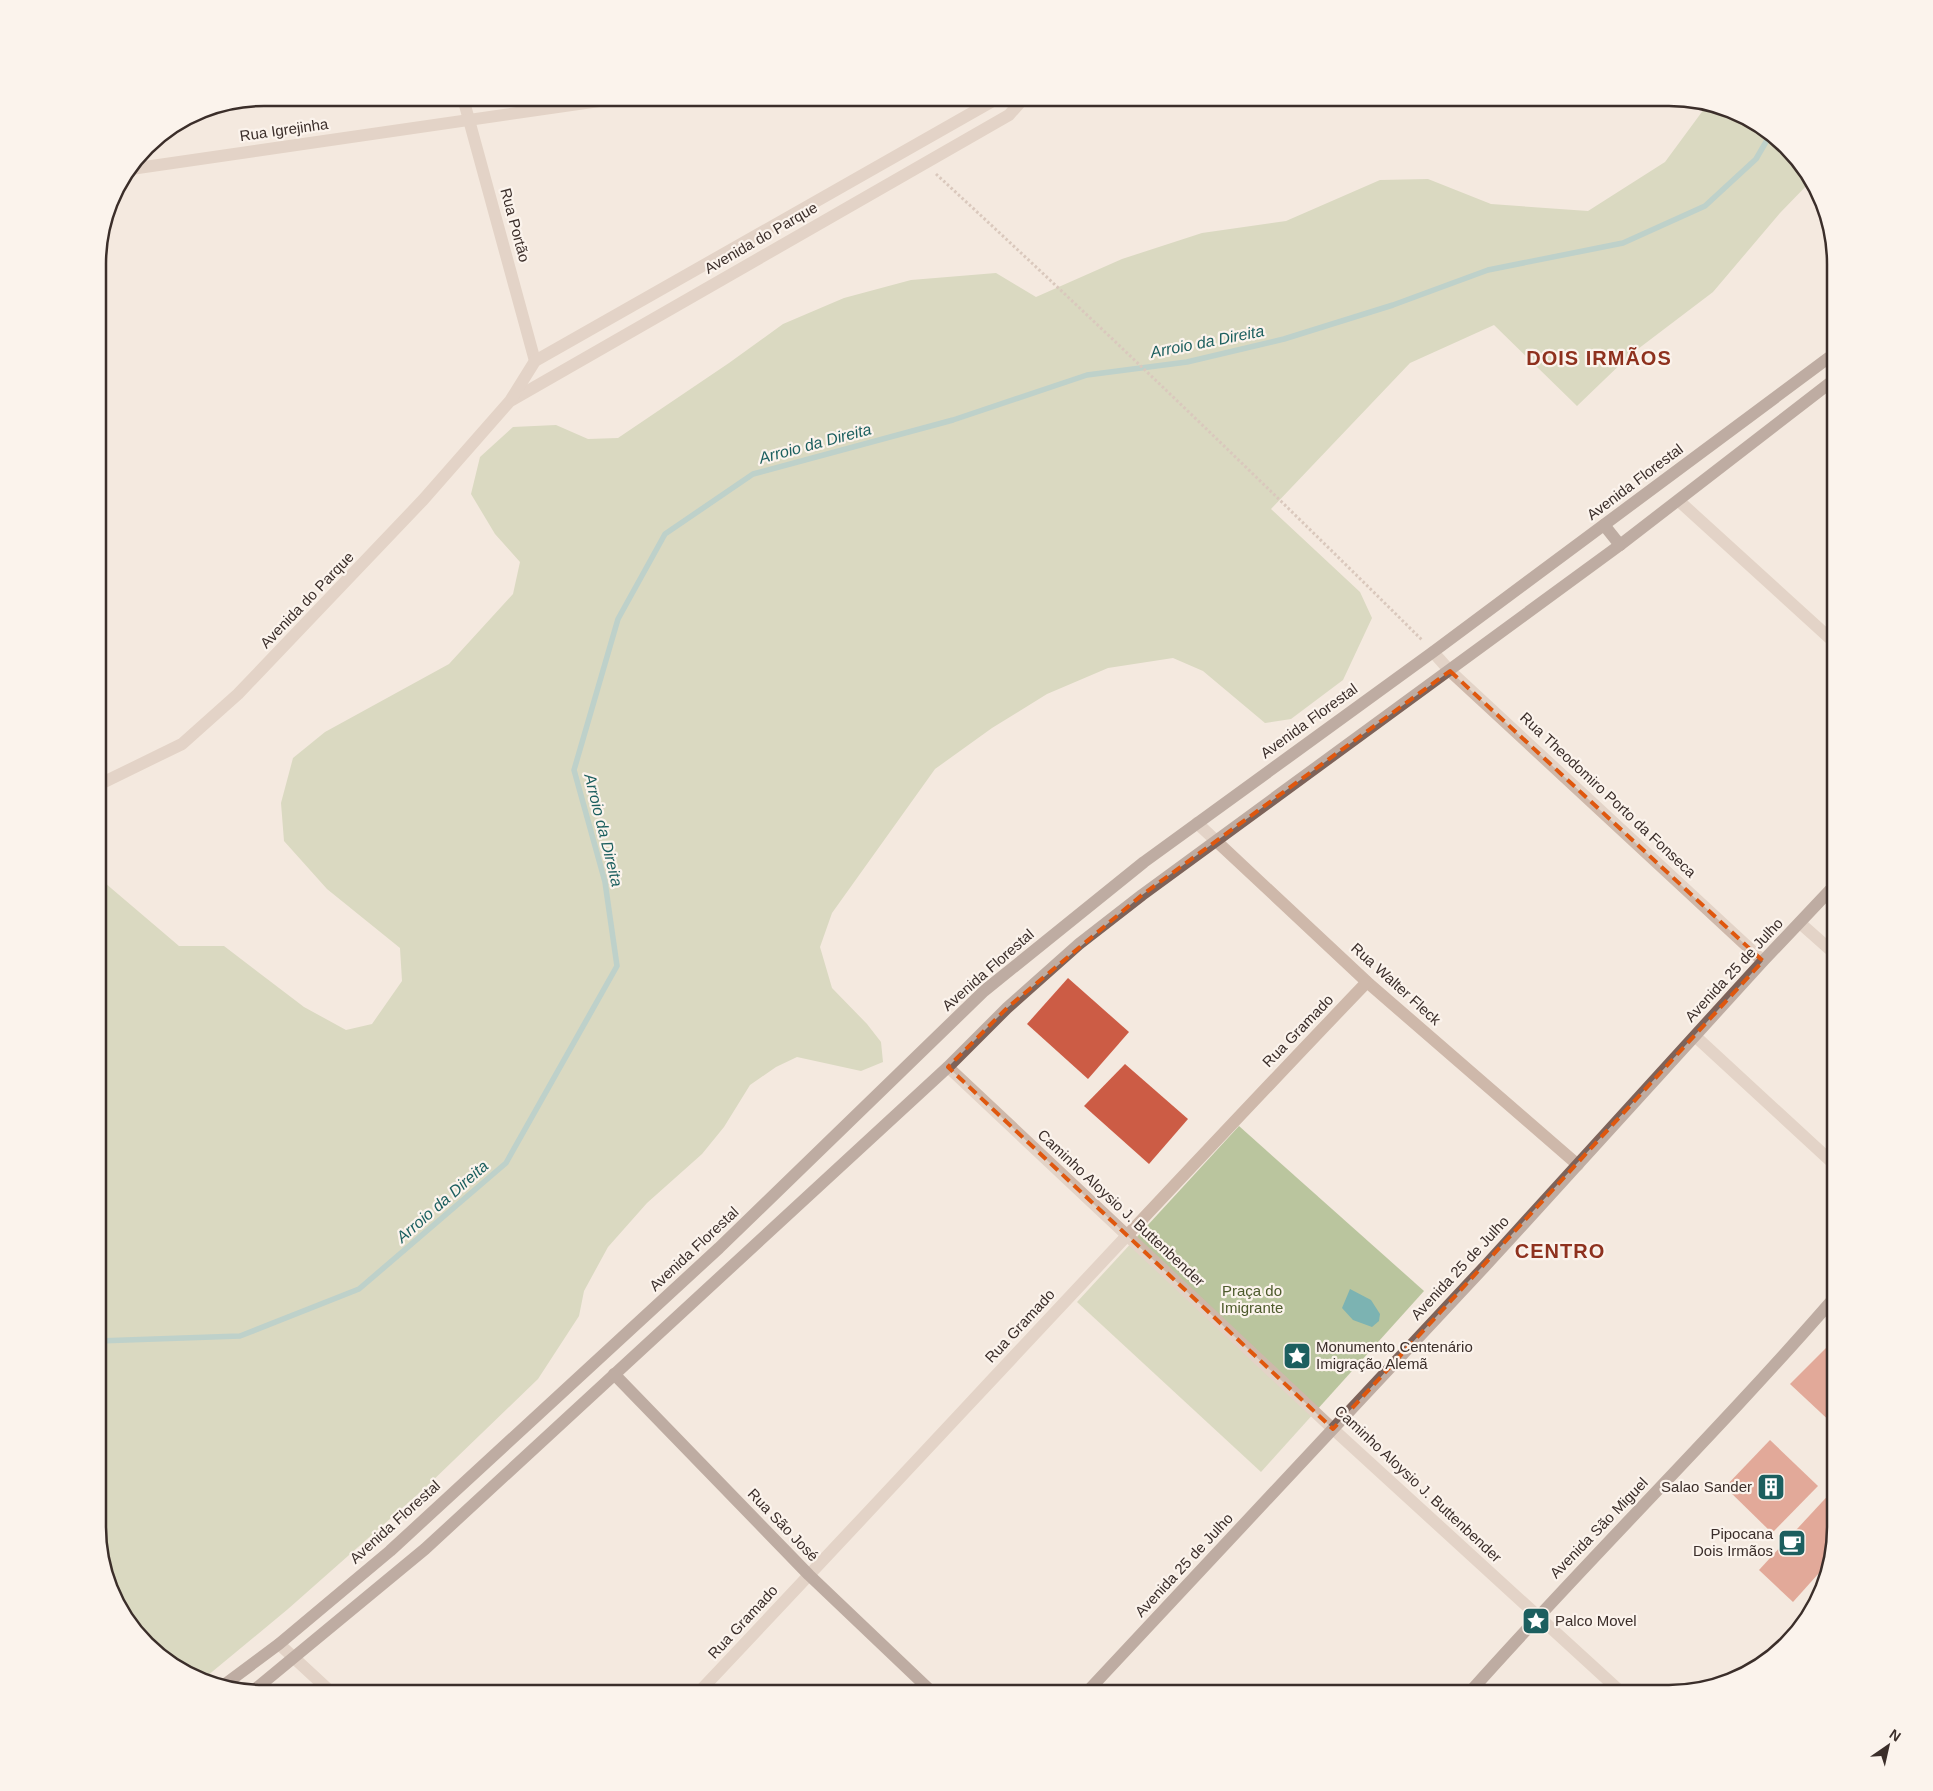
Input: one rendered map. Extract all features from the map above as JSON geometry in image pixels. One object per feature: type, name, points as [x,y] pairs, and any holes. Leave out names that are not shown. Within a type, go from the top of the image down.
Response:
[{"type":"main road","name":"Avenida Florestal","points":[[229,1681],[279,1644],[390,1551],[705,1261],[984,991],[1144,862],[1433,652],[1826,360]]},
{"type":"main road","points":[[261,1685],[425,1549],[948,1067],[1007,1008],[1079,944],[1679,501],[1826,386]]},
{"type":"main road","points":[[1604,525],[1620,545]]},
{"type":"main road","name":"Avenida 25 de Julho","points":[[1094,1685],[1578,1166],[1827,893]]},
{"type":"main road","name":"Avenida São Miguel","points":[[1477,1685],[1537,1616],[1827,1312]]},
{"type":"main road","name":"Rua São José","points":[[614,1374],[809,1575],[924,1685]]},
{"type":"street","name":"Avenida do Parque","points":[[107,781],[182,744],[238,694],[403,522],[510,402],[535,361],[981,106]]},
{"type":"street","name":"Avenida do Parque","points":[[510,402],[555,374],[1009,115],[1017,106]]},
{"type":"street","name":"Rua Portão","points":[[466,107],[535,361]]},
{"type":"street","name":"Rua Igrejinha","points":[[139,168],[554,107]]},
{"type":"street","points":[[1679,501],[1826,635]]},
{"type":"street","name":"Rua Theodomiro Porto da Fonseca","points":[[1433,652],[1450,670],[1763,961]]},
{"type":"street","name":"Rua Walter Fleck","points":[[1197,823],[1367,982],[1578,1166]]},
{"type":"street","points":[[1800,923],[1827,947]]},
{"type":"street","name":"Rua Gramado","points":[[706,1685],[1128,1236],[1237,1117],[1367,982]]},
{"type":"street","points":[[1695,1036],[1827,1156]]},
{"type":"street","name":"Caminho Aloysio J. Buttenbender","points":[[948,1067],[1334,1429],[1612,1685]]},
{"type":"street","points":[[279,1644],[322,1685]]},
{"type":"path","points":[[924,163],[1088,314],[1259,478],[1433,652]]},
{"type":"highlighted area","points":[[1450,671],[1763,961],[1333,1429],[948,1067],[1007,1008],[1142,895]]},
{"type":"green space","points":[[1703,110],[1729,118],[1757,133],[1781,152],[1806,186],[1780,213],[1713,292],[1630,355],[1577,406],[1494,325],[1410,363],[1271,509],[1360,592],[1372,618],[1343,680],[1291,719],[1265,723],[1203,671],[1173,658],[1108,668],[1047,694],[992,728],[935,769],[832,913],[820,947],[832,988],[867,1024],[881,1042],[883,1062],[861,1071],[797,1057],[776,1067],[750,1085],[724,1127],[702,1154],[647,1203],[608,1247],[584,1291],[579,1316],[538,1379],[426,1487],[288,1609],[209,1675],[176,1658],[152,1639],[127,1606],[118,1587],[109,1558],[107,1537],[107,885],[179,946],[224,946],[304,1007],[346,1030],[372,1024],[402,981],[400,948],[327,889],[284,841],[281,803],[293,758],[325,732],[449,664],[513,594],[520,562],[495,534],[471,494],[480,457],[513,427],[556,425],[588,439],[618,438],[783,324],[844,298],[911,280],[996,273],[1036,297],[1122,259],[1202,233],[1286,221],[1380,180],[1428,179],[1491,204],[1588,211],[1665,162]]},
{"type":"green space","name":"Praça do Imigrante","points":[[1239,1126],[1424,1291],[1261,1472],[1077,1302]]},
{"type":"water","points":[[1350,1289],[1371,1300],[1380,1314],[1379,1321],[1372,1327],[1353,1320],[1342,1308]]},
{"type":"building","points":[[1068,978],[1129,1032],[1088,1079],[1027,1024]]},
{"type":"building","points":[[1125,1064],[1188,1119],[1149,1164],[1084,1106]]},
{"type":"building","points":[[1827,1347],[1827,1418],[1790,1384]]},
{"type":"building","name":"Salao Sander","points":[[1770,1440],[1818,1486],[1772,1533],[1725,1487]]},
{"type":"building","points":[[1827,1497],[1824,1558],[1820,1572],[1793,1602],[1759,1570]]},
{"type":"waterway","name":"Arroio da Direita","points":[[107,1341],[240,1336],[359,1289],[506,1163],[617,966],[605,882],[574,770],[618,619],[665,534],[753,474],[953,420],[1087,375],[1187,362],[1284,339],[1393,305],[1488,270],[1623,243],[1705,206],[1756,159],[1767,140]]},
{"type":"place","name":"Monumento Centenário Imigração Alemã","points":[[1297,1356]]},
{"type":"place","name":"Salao Sander","points":[[1771,1487]]},
{"type":"place","name":"Pipocana Dois Irmãos","points":[[1792,1543]]},
{"type":"place","name":"Palco Movel","points":[[1536,1621]]},
{"type":"district","name":"DOIS IRMÃOS","points":[[1599,358]]},
{"type":"district","name":"CENTRO","points":[[1560,1251]]}]
